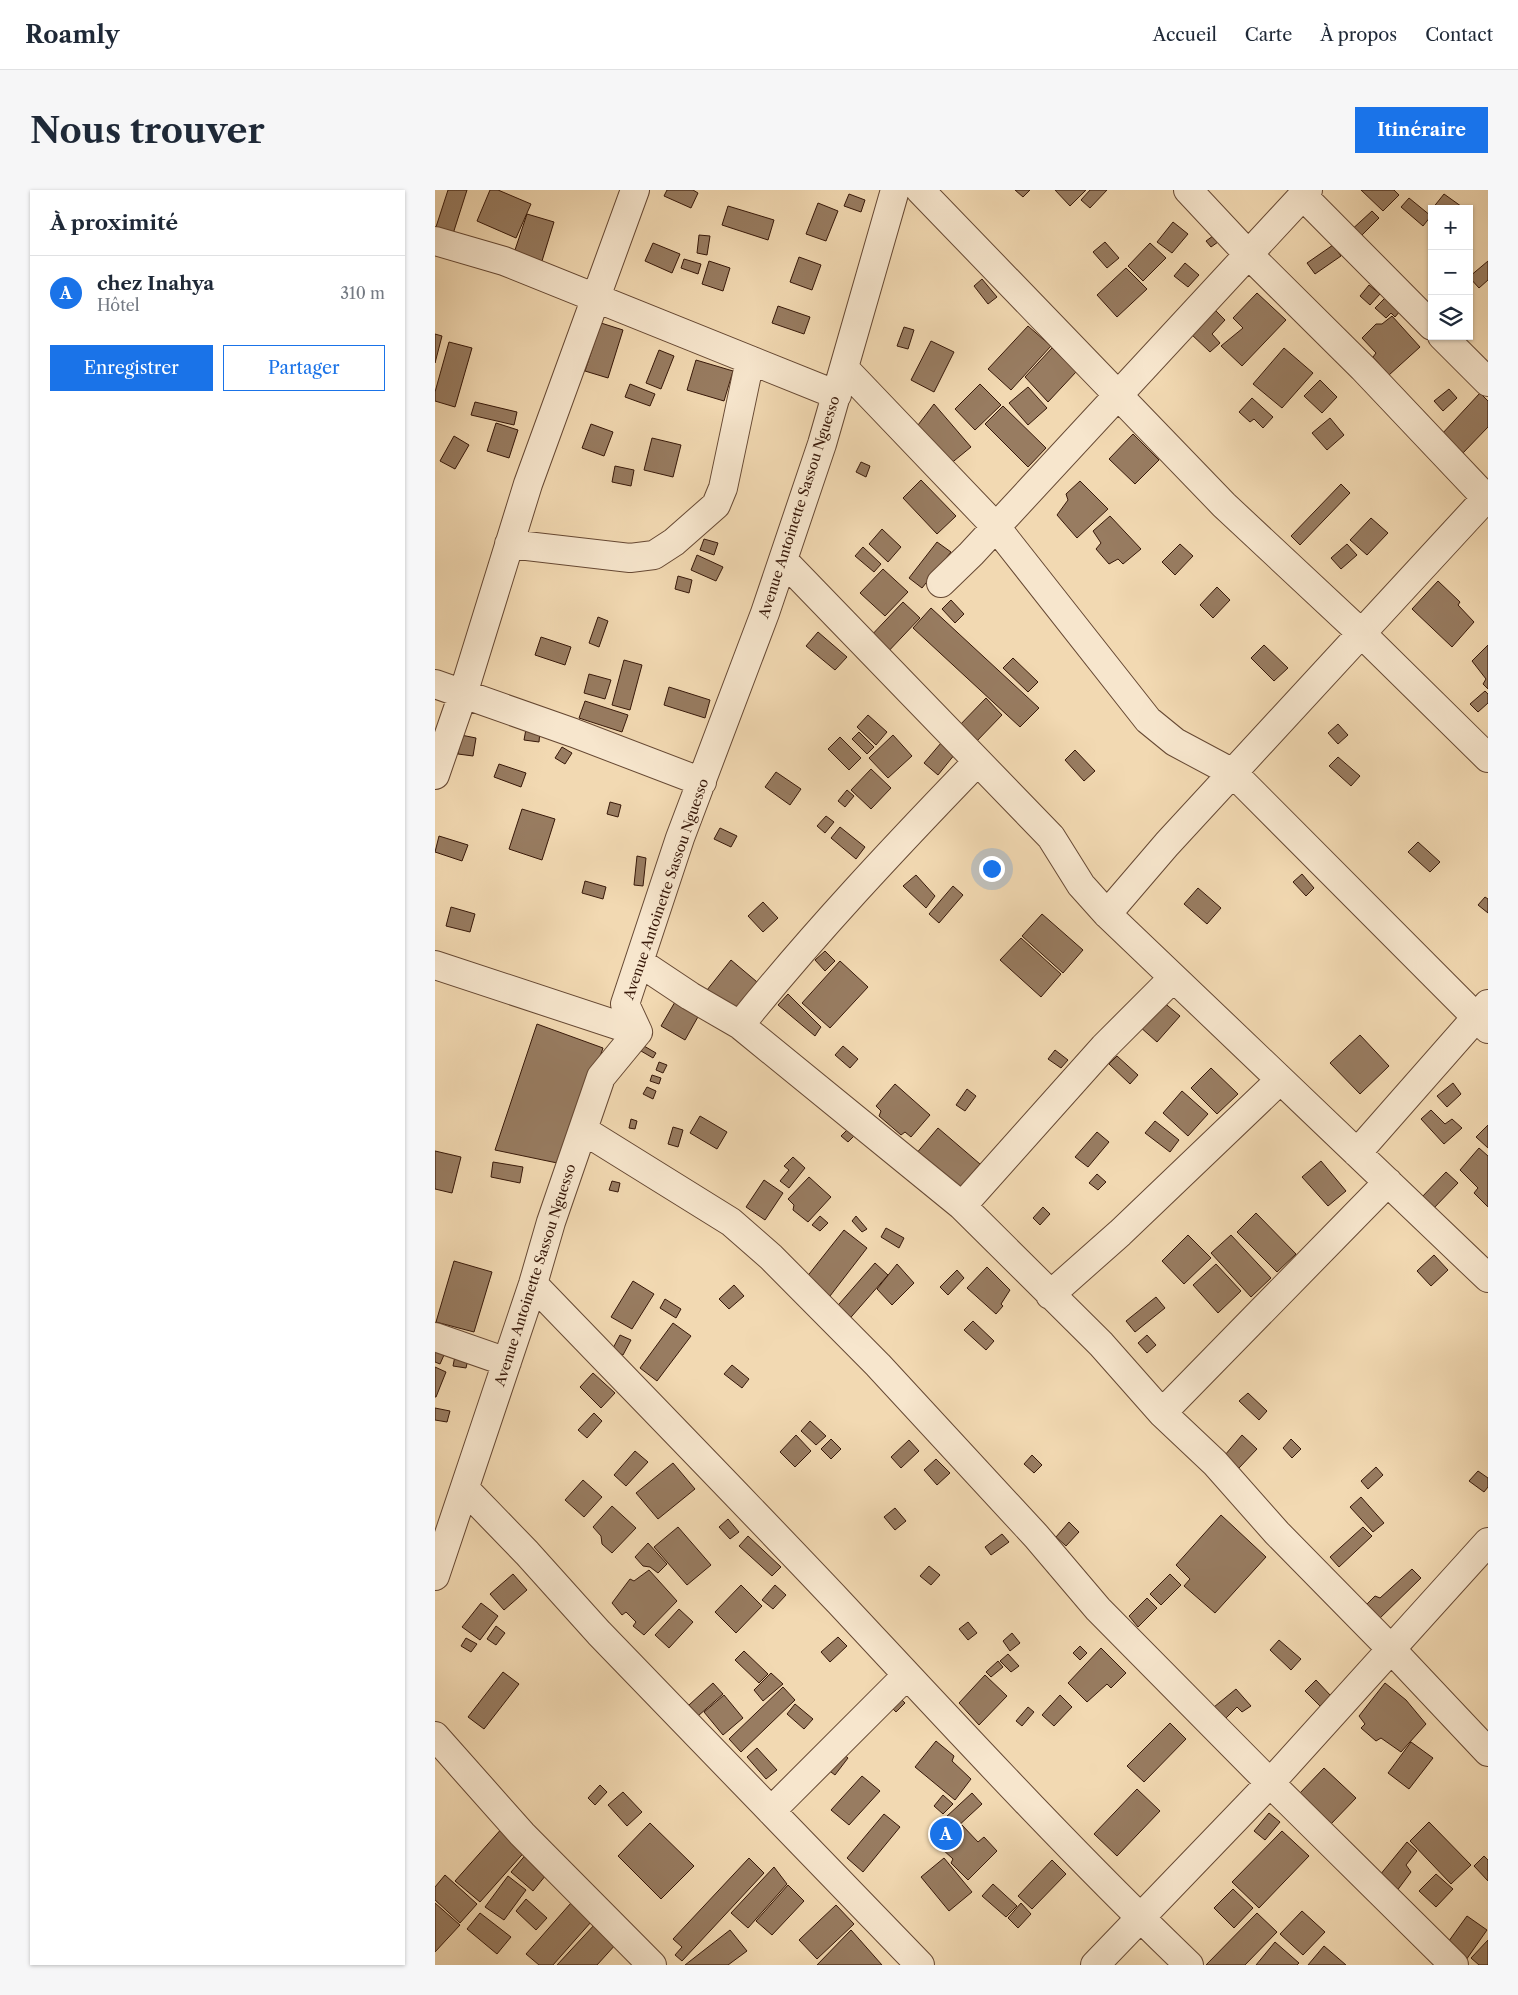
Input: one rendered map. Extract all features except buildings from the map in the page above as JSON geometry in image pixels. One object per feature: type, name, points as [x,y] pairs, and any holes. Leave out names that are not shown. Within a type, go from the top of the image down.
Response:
[{"type":"street","points":[[435,775],[463,694],[528,484],[635,190]]},
{"type":"street","name":"Avenue Antoinette Sassou Nguesso","points":[[435,1576],[533,1284],[551,1222],[601,1077],[638,1032],[625,1004],[680,838],[703,782],[783,560],[837,395],[895,190]]},
{"type":"street","points":[[920,190],[1224,505],[1361,633],[1488,758]]},
{"type":"street","points":[[1107,914],[1167,844],[1487,498],[1363,368],[1247,254],[1188,190]]},
{"type":"street","points":[[941,583],[996,527],[1305,193],[1428,322]]},
{"type":"street","points":[[435,242],[504,261],[837,395]]},
{"type":"street","points":[[1446,340],[1488,382]]},
{"type":"street","points":[[509,544],[629,558],[654,555],[674,542],[716,505],[723,488],[751,360]]},
{"type":"street","points":[[844,368],[996,527],[1148,720],[1175,742],[1233,773],[1484,1017],[1357,1153]]},
{"type":"street","points":[[783,560],[1051,837],[1081,884],[1107,914],[1280,1080],[1317,1112],[1357,1153],[1488,1278]]},
{"type":"street","points":[[435,684],[703,782]]},
{"type":"street","points":[[740,1025],[778,978],[896,846],[977,762]]},
{"type":"street","points":[[639,962],[690,996],[740,1025],[962,1206],[1101,1344],[1162,1413],[1215,1463],[1307,1565],[1391,1649],[1488,1752]]},
{"type":"street","points":[[435,965],[638,1032]]},
{"type":"street","points":[[962,1206],[1097,1054],[1173,978]]},
{"type":"street","points":[[1050,1295],[1120,1233],[1280,1080]]},
{"type":"street","points":[[583,1130],[731,1222],[771,1257],[878,1365],[1036,1536],[1098,1610],[1455,1965]]},
{"type":"street","points":[[1162,1413],[1388,1182]]},
{"type":"street","points":[[533,1284],[761,1519],[907,1675],[1141,1919],[1189,1965]]},
{"type":"street","points":[[435,1338],[507,1362]]},
{"type":"street","points":[[465,1489],[527,1553],[599,1633],[920,1965]]},
{"type":"street","points":[[1095,1965],[1270,1783],[1488,1542]]},
{"type":"street","points":[[771,1811],[907,1675]]},
{"type":"street","points":[[435,1736],[522,1834],[647,1963]]},
{"type":"place","name":"chez Inahya","points":[[946,1834]]}]
